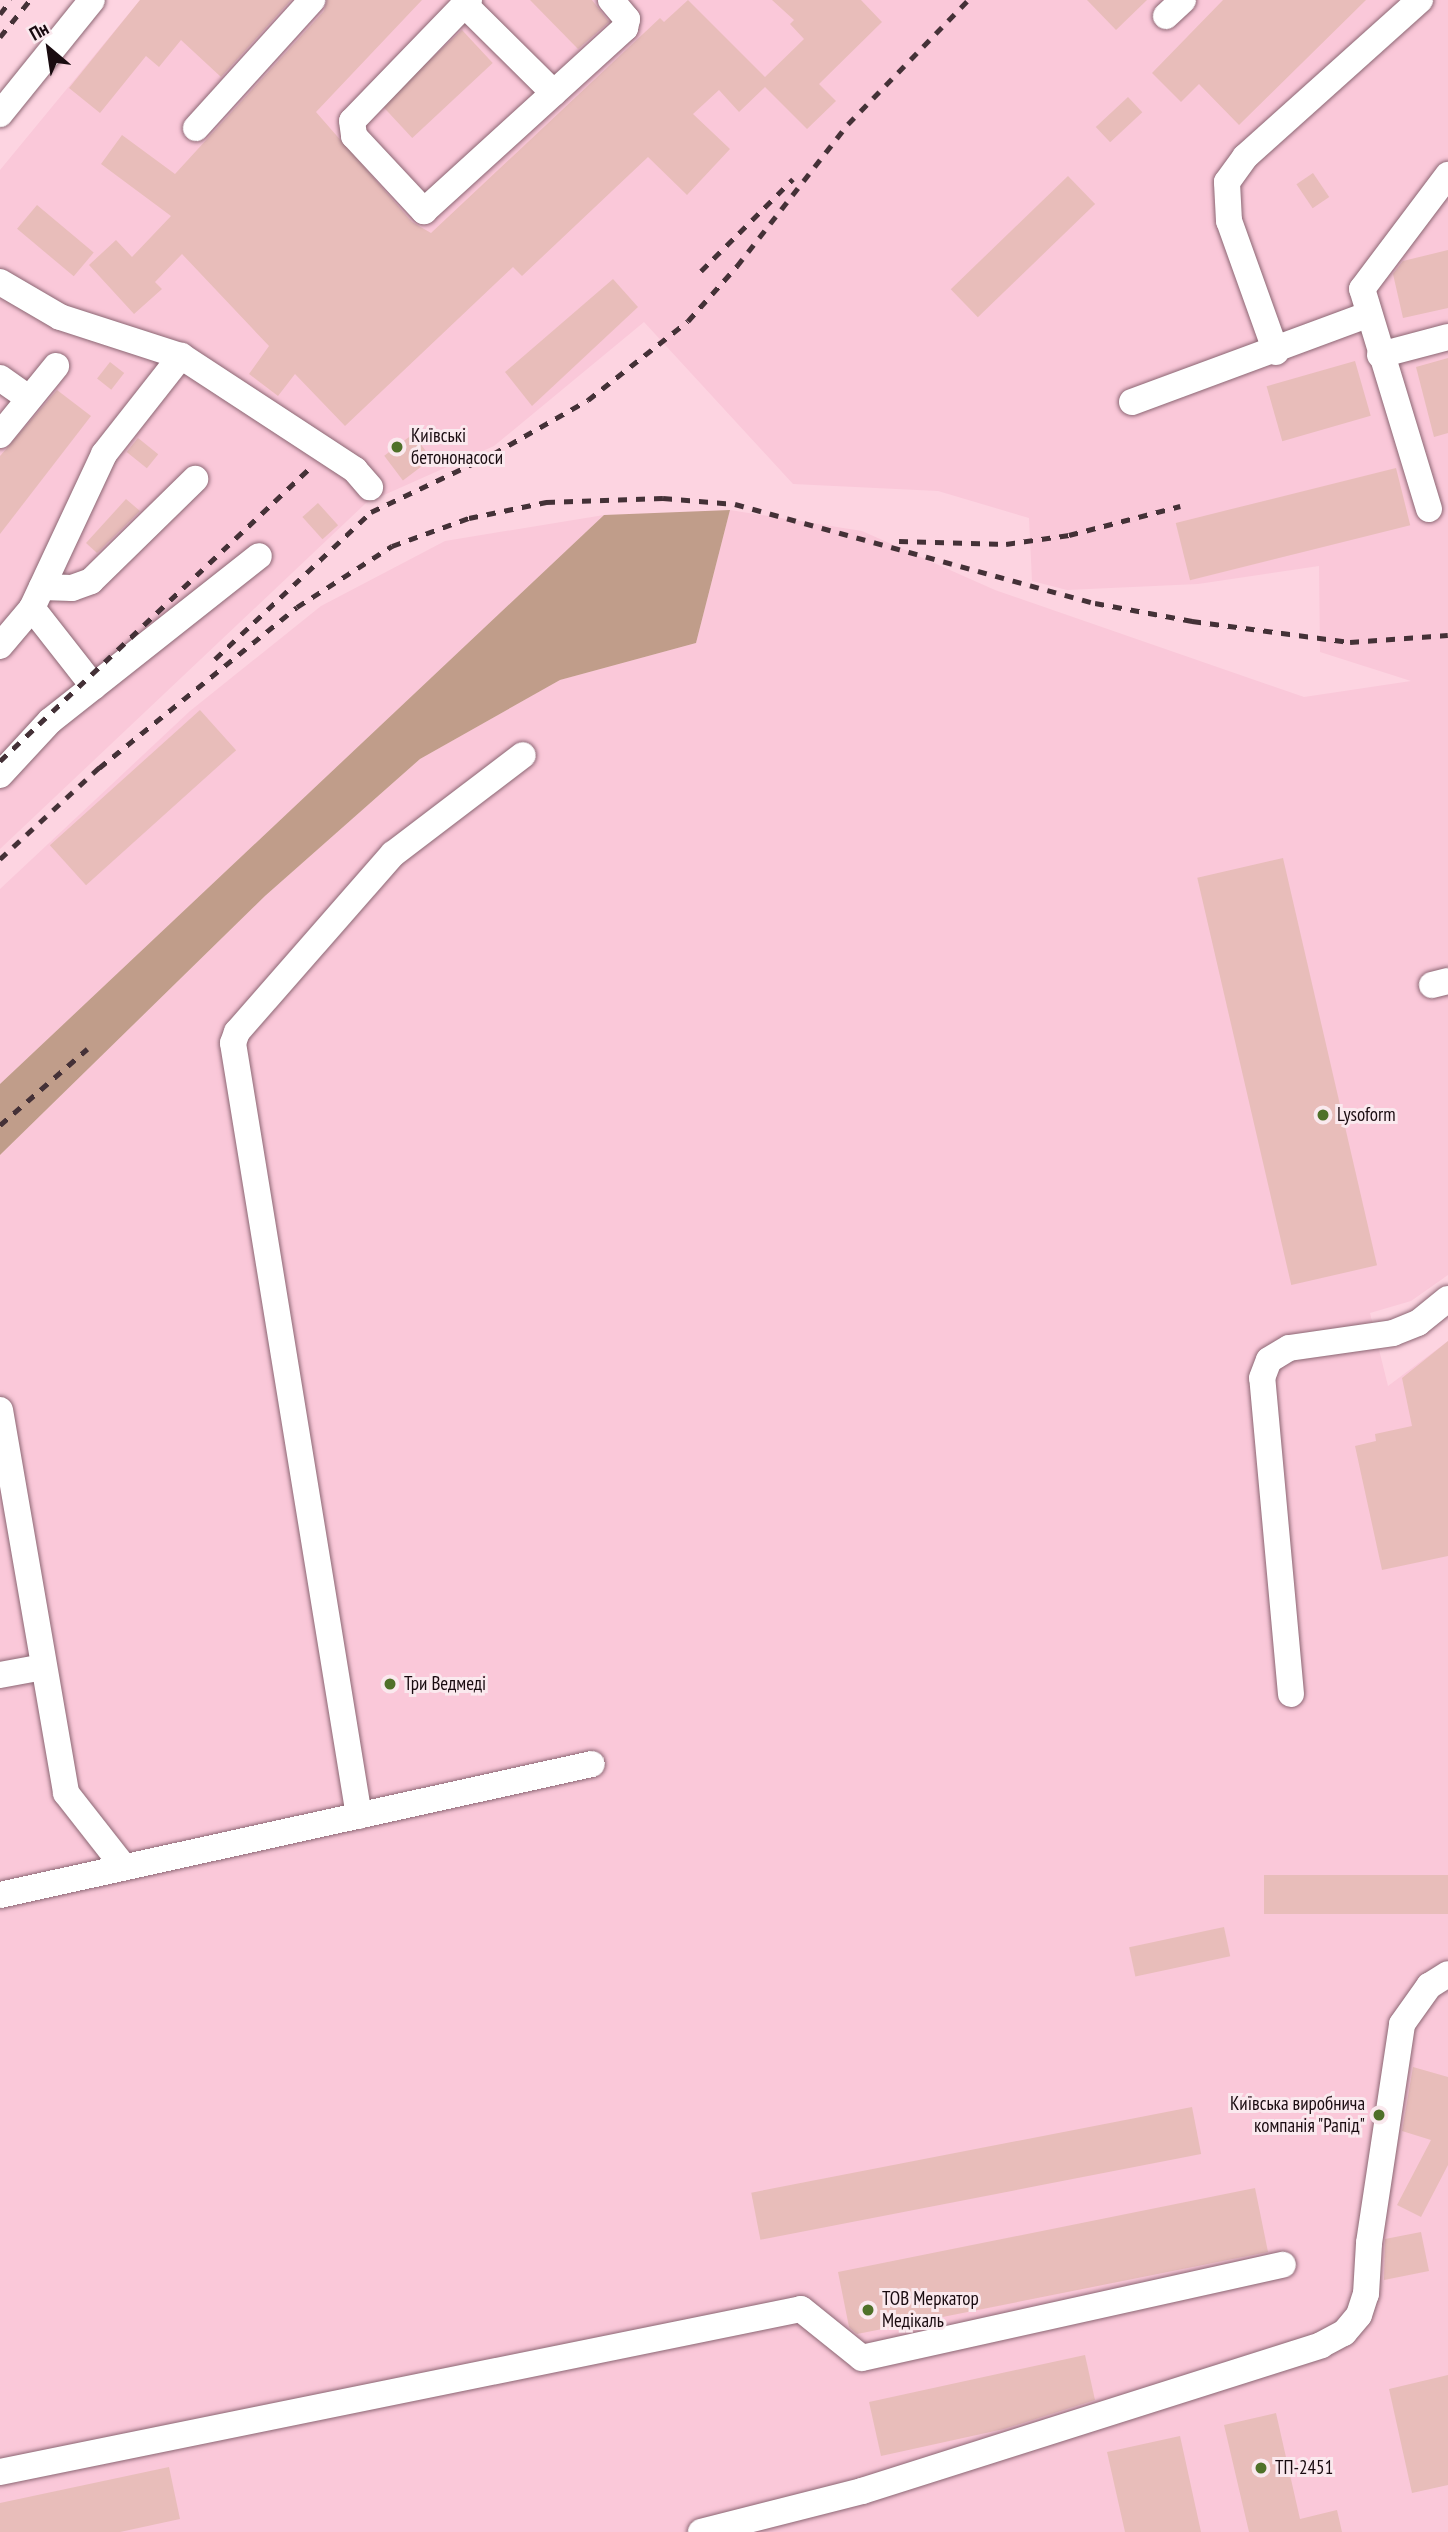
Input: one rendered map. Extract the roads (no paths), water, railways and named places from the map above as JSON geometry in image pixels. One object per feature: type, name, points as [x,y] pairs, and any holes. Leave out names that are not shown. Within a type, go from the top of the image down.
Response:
[{"type":"lane","points":[[0,114],[92,0]]},
{"type":"lane","points":[[196,128],[312,0]]},
{"type":"lane","points":[[554,93],[467,3],[352,121],[354,136],[424,211],[554,93],[625,28],[626,19],[611,0]]},
{"type":"lane","points":[[1276,352],[1229,221],[1227,182],[1245,157],[1420,0]]},
{"type":"lane","points":[[1429,509],[1367,315],[1362,289],[1367,278],[1448,175]]},
{"type":"lane","points":[[0,282],[60,317],[181,356],[355,470],[370,486]]},
{"type":"lane","points":[[1132,402],[1276,352],[1367,315]]},
{"type":"lane","points":[[1380,355],[1448,337]]},
{"type":"lane","points":[[0,646],[37,597],[104,454],[181,356]]},
{"type":"lane","points":[[0,435],[55,366]]},
{"type":"lane","points":[[0,378],[29,398]]},
{"type":"lane","points":[[37,597],[72,589],[92,580],[195,479]]},
{"type":"lane","points":[[0,775],[50,721],[259,556]]},
{"type":"lane","points":[[37,597],[94,687]]},
{"type":"lane","points":[[359,1816],[233,1043],[237,1032],[393,853],[523,755]]},
{"type":"lane","points":[[1290,1694],[1262,1378],[1269,1360],[1289,1348],[1393,1333],[1418,1322],[1448,1299]]},
{"type":"lane","points":[[0,1410],[66,1793],[124,1867]]},
{"type":"lane","points":[[0,1675],[43,1667]]},
{"type":"lane","points":[[0,1895],[592,1764]]},
{"type":"lane","points":[[701,2532],[862,2491],[1321,2345],[1344,2333],[1359,2315],[1366,2294],[1369,2243],[1402,2024],[1429,1986],[1448,1974]]},
{"type":"lane","points":[[0,2472],[801,2309],[862,2358],[1283,2265]]},
{"type":"railway","points":[[0,14],[11,0]]},
{"type":"railway","points":[[0,37],[30,0]]},
{"type":"railway","points":[[215,659],[371,512],[493,454],[588,400],[688,321],[737,266],[848,124],[968,0]]},
{"type":"railway","points":[[701,271],[793,179]]},
{"type":"railway","points":[[0,761],[313,465]]},
{"type":"railway","points":[[99,768],[297,607],[392,546],[469,518],[546,502],[663,498],[735,504],[1095,603],[1192,621],[1350,642],[1448,635]]},
{"type":"railway","points":[[899,541],[1006,544],[1069,535],[1180,506]]},
{"type":"railway","points":[[0,859],[105,762]]},
{"type":"railway","points":[[0,1125],[87,1049]]},
{"type":"place","name":"Київські бетононасоси","points":[[397,447]]},
{"type":"place","name":"Lysoform","points":[[1323,1115]]},
{"type":"place","name":"Три Ведмеді","points":[[390,1684]]},
{"type":"place","name":"Київська виробнича компанія \"Рапід\"","points":[[1379,2115]]},
{"type":"place","name":"ТОВ Меркатор Медікаль","points":[[868,2310]]},
{"type":"place","name":"ТП-2451","points":[[1261,2468]]}]
